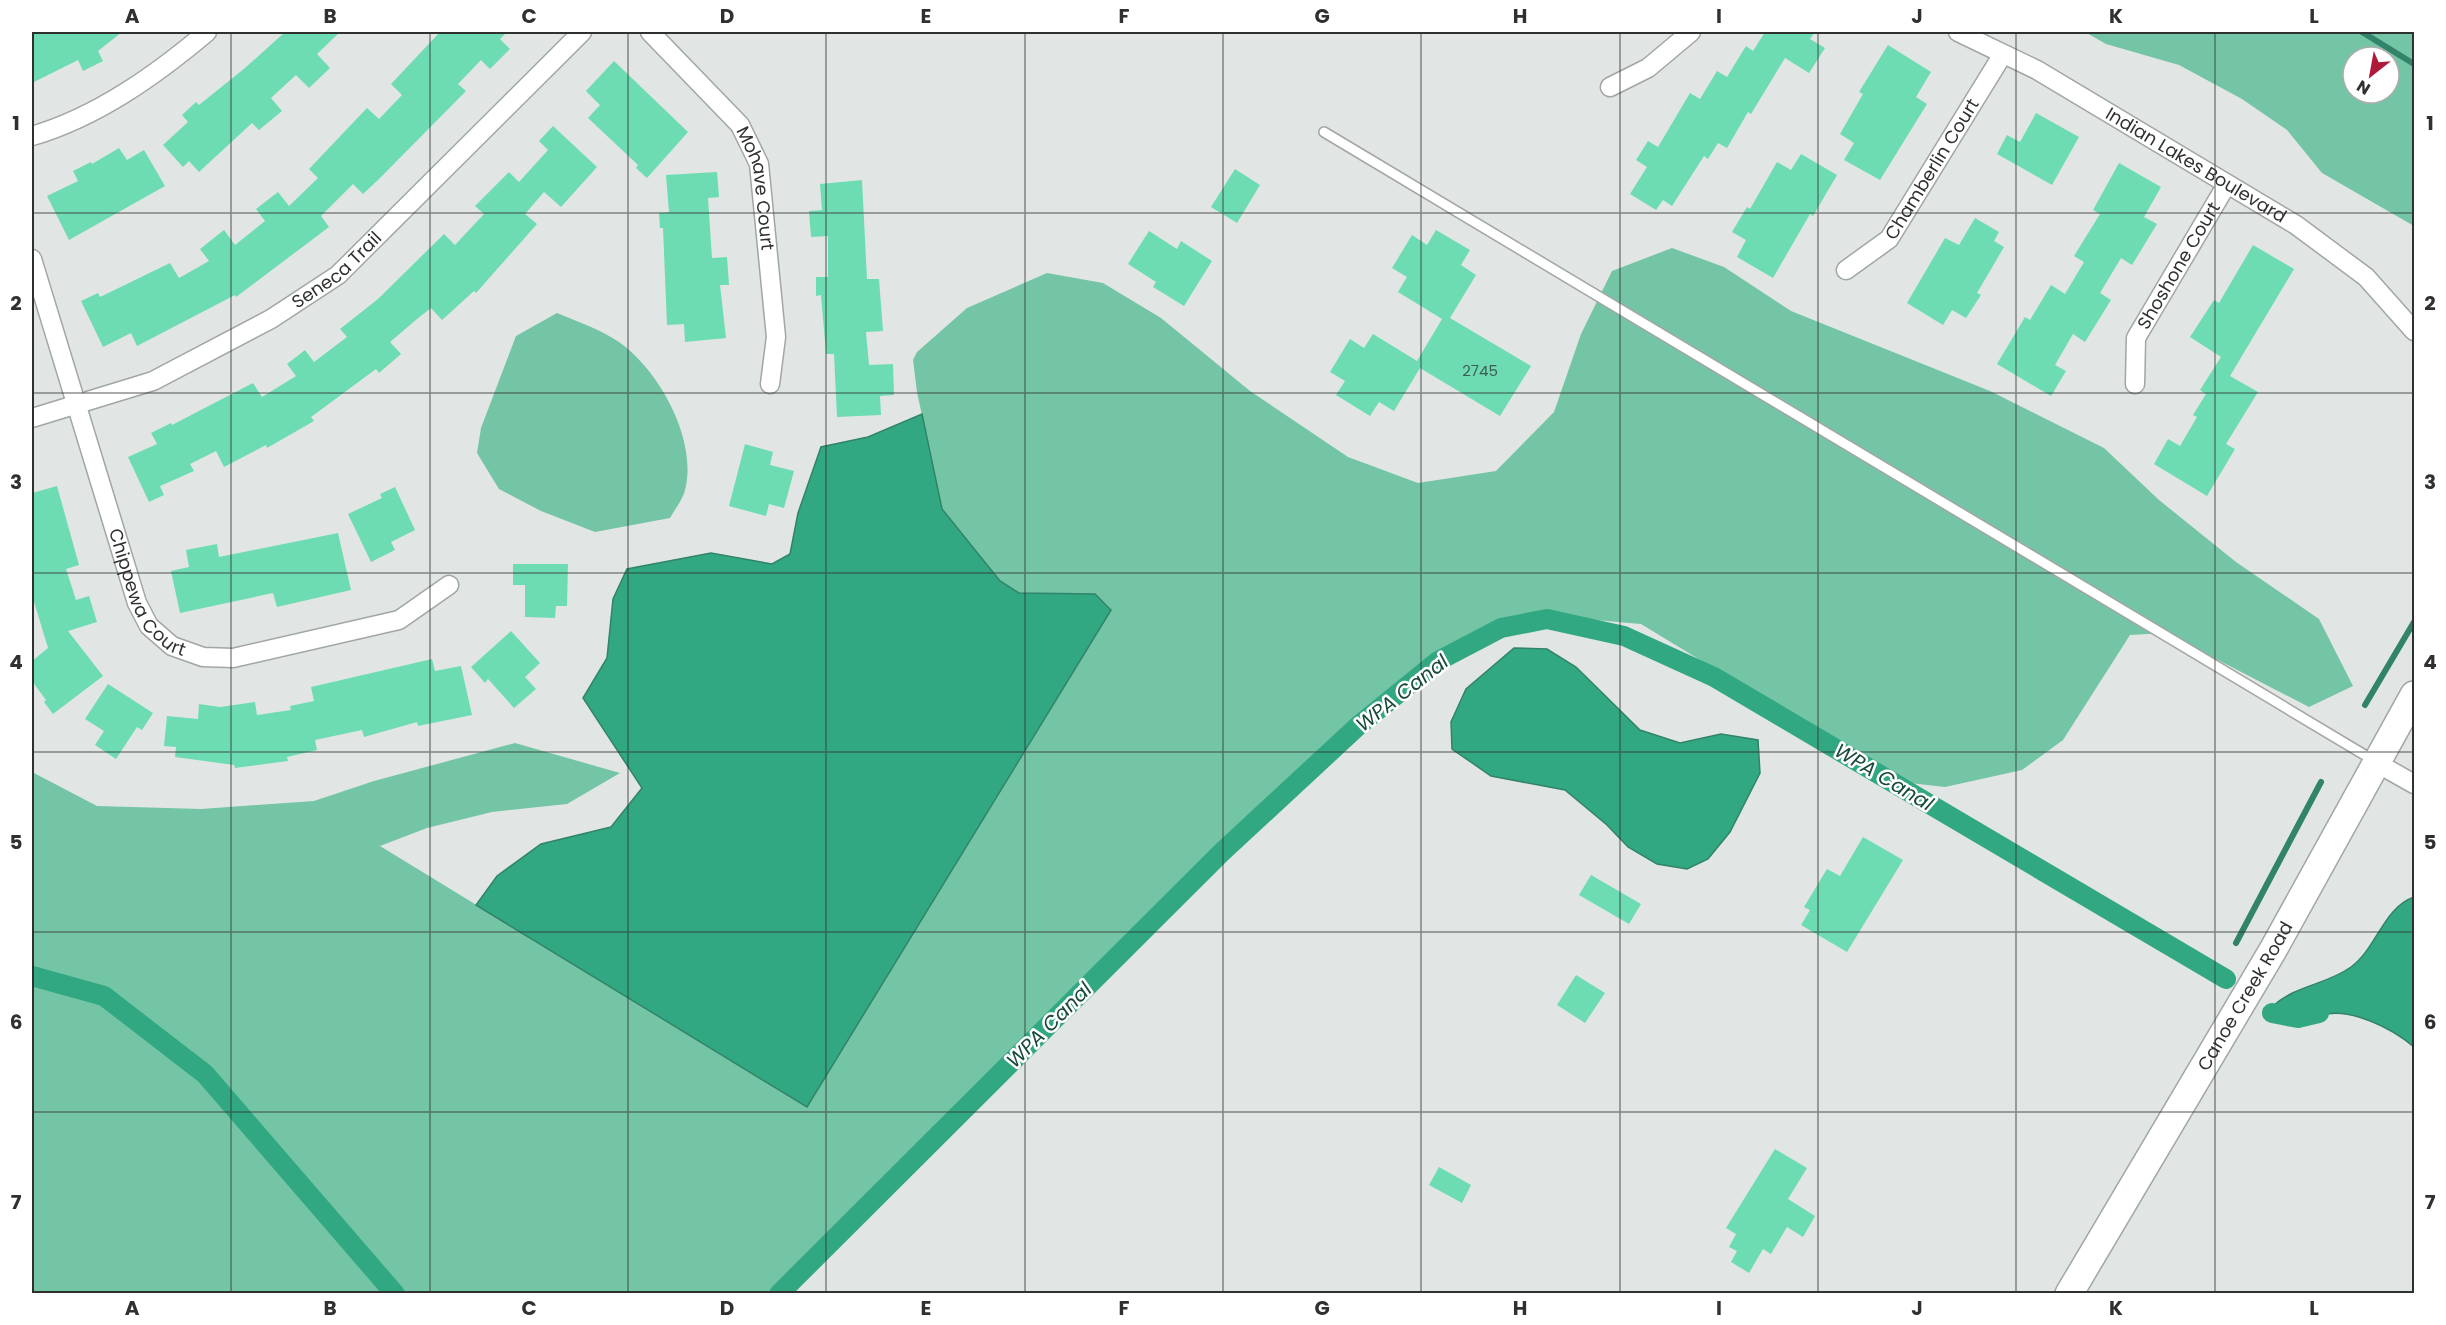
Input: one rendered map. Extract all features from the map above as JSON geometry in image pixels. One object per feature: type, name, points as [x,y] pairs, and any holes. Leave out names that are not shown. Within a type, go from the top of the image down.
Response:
[{"type":"main road","name":"Canoe Creek Road","points":[[2070,1293],[2217,1048],[2375,762],[2415,695]]},
{"type":"street","points":[[32,136],[53,129],[122,95],[180,55],[207,32]]},
{"type":"street","name":"Seneca Trail","points":[[32,418],[153,381],[271,319],[338,275],[582,32]]},
{"type":"street","name":"Mohave Court","points":[[650,32],[740,125],[759,164],[776,337],[770,384]]},
{"type":"street","points":[[1610,87],[1648,68],[1691,32]]},
{"type":"street","name":"Indian Lakes Boulevard","points":[[1958,32],[2037,70],[2296,225],[2366,277],[2413,335]]},
{"type":"street","name":"Chamberlin Court","points":[[1846,270],[1889,239],[2003,54]]},
{"type":"street","name":"Shoshone Court","points":[[2135,384],[2136,338],[2227,184]]},
{"type":"street","name":"Chippewa Court","points":[[32,258],[137,603],[149,626],[172,646],[203,657],[233,658],[399,620],[449,585]]},
{"type":"street","points":[[2375,762],[2415,784]]},
{"type":"lane","points":[[1324,132],[2375,762]]},
{"type":"shaded area","points":[[2085,32],[2414,32],[2414,226],[2322,173],[2287,130],[2242,99],[2179,65],[2106,44]]},
{"type":"shaded area","points":[[1672,248],[1724,267],[1791,311],[1990,391],[2104,448],[2159,500],[2236,562],[2319,619],[2353,686],[2309,707],[2166,633],[2130,635],[2063,740],[2022,770],[1945,787],[1901,782],[1641,624],[1526,614],[1403,677],[1151,916],[781,1294],[32,1293],[32,772],[97,806],[201,809],[314,801],[374,781],[515,743],[620,773],[567,804],[492,812],[427,828],[380,846],[807,1107],[1111,610],[1095,594],[1019,593],[1000,581],[942,509],[917,392],[913,360],[917,352],[967,308],[1047,273],[1103,283],[1161,318],[1250,391],[1348,457],[1418,483],[1496,471],[1554,412],[1581,334],[1612,271]]},
{"type":"shaded area","points":[[557,313],[597,329],[619,342],[634,354],[661,388],[680,429],[686,450],[688,470],[684,493],[670,518],[595,532],[541,511],[499,489],[477,453],[481,428],[516,336]]},
{"type":"shaded area","points":[[922,414],[942,509],[1000,581],[1019,593],[1095,594],[1111,610],[807,1107],[476,905],[497,876],[541,844],[611,827],[642,788],[583,698],[607,658],[613,599],[627,569],[711,553],[772,564],[790,554],[798,513],[821,447],[868,437]]},
{"type":"shaded area","points":[[1514,648],[1547,649],[1576,667],[1640,730],[1680,743],[1721,734],[1758,740],[1760,773],[1730,832],[1708,859],[1687,869],[1657,864],[1628,847],[1607,825],[1565,790],[1491,776],[1452,749],[1451,722],[1466,689]]},
{"type":"shaded area","points":[[2414,897],[2414,1047],[2395,1033],[2358,1017],[2333,1013],[2320,1016],[2305,1024],[2273,1006],[2301,989],[2332,978],[2351,967],[2367,950],[2395,910],[2403,902]]},
{"type":"building","points":[[32,32],[122,32],[98,51],[103,61],[83,71],[78,60],[32,83]]},
{"type":"building","points":[[285,32],[340,32],[317,54],[330,68],[309,88],[296,75],[271,98],[282,111],[259,130],[252,123],[199,172],[189,161],[183,167],[163,145],[188,122],[182,115],[196,102],[199,105],[245,68]]},
{"type":"building","points":[[440,32],[507,32],[500,39],[510,49],[490,69],[481,60],[458,84],[466,91],[379,179],[363,194],[353,184],[321,216],[329,227],[236,297],[235,295],[137,346],[131,333],[103,347],[81,301],[98,293],[100,297],[170,263],[179,278],[209,261],[200,249],[224,230],[235,245],[265,221],[256,209],[278,192],[289,206],[318,178],[309,169],[367,108],[379,119],[402,95],[391,84]]},
{"type":"building","points":[[1765,32],[1815,32],[1810,39],[1825,48],[1809,73],[1785,58],[1751,114],[1748,112],[1727,148],[1718,143],[1708,159],[1704,156],[1672,206],[1663,200],[1656,210],[1630,194],[1647,167],[1636,160],[1648,141],[1658,147],[1690,93],[1700,99],[1717,71],[1727,77],[1746,46],[1753,51]]},
{"type":"building","points":[[1888,45],[1931,72],[1916,97],[1927,104],[1880,180],[1844,160],[1854,143],[1840,134],[1863,94],[1859,92]]},
{"type":"building","points":[[614,61],[688,132],[647,178],[636,168],[638,165],[588,118],[600,105],[586,91]]},
{"type":"building","points":[[2036,113],[2079,137],[2052,185],[1997,154],[2007,135],[2020,142]]},
{"type":"building","points":[[553,126],[597,167],[561,207],[544,192],[525,214],[537,224],[476,293],[474,291],[442,320],[431,308],[417,319],[390,342],[401,354],[379,373],[376,369],[311,417],[314,421],[267,448],[266,445],[224,467],[216,451],[190,464],[194,471],[160,486],[164,495],[149,502],[128,457],[157,444],[151,433],[171,423],[172,425],[253,383],[262,397],[296,376],[287,364],[305,350],[314,362],[347,337],[340,329],[378,299],[444,234],[455,245],[484,214],[475,206],[509,172],[519,182],[548,150],[539,141]]},
{"type":"building","points":[[119,148],[127,160],[144,150],[165,186],[69,240],[47,196],[78,181],[73,171],[91,162],[92,164]]},
{"type":"building","points":[[1801,154],[1837,175],[1813,216],[1810,214],[1773,278],[1737,257],[1746,240],[1732,232],[1747,207],[1750,209],[1777,162],[1791,170]]},
{"type":"building","points":[[2119,163],[2161,187],[2144,217],[2157,224],[2132,265],[2121,258],[2100,293],[2111,300],[2085,342],[2073,334],[2055,365],[2066,371],[2051,396],[1997,364],[2025,317],[2030,320],[2051,285],[2065,294],[2084,262],[2074,256],[2100,214],[2093,210]]},
{"type":"building","points":[[1235,169],[1260,185],[1237,223],[1211,207]]},
{"type":"building","points":[[717,172],[719,197],[708,198],[712,258],[727,257],[729,285],[720,285],[726,338],[685,342],[684,324],[667,325],[663,228],[660,228],[659,213],[669,212],[666,175]]},
{"type":"building","points":[[862,180],[867,279],[879,279],[883,331],[866,332],[869,365],[893,364],[894,395],[880,396],[881,415],[837,417],[834,354],[826,354],[821,295],[816,296],[816,277],[828,277],[828,236],[811,237],[809,211],[822,210],[820,184]]},
{"type":"building","points":[[1975,218],[1999,232],[1994,241],[2004,247],[1977,293],[1981,295],[1966,318],[1952,310],[1943,325],[1907,303],[1945,238],[1959,245]]},
{"type":"building","points":[[1436,230],[1470,250],[1461,265],[1476,275],[1450,318],[1531,366],[1500,416],[1420,368],[1394,411],[1379,402],[1370,416],[1336,395],[1345,381],[1330,372],[1350,339],[1364,348],[1373,334],[1417,361],[1442,319],[1398,292],[1407,277],[1392,268],[1412,235],[1427,245]]},
{"type":"building","points":[[1149,231],[1177,249],[1181,241],[1212,261],[1184,306],[1153,287],[1156,282],[1128,264]]},
{"type":"building","points":[[2253,245],[2294,269],[2230,376],[2258,392],[2226,444],[2235,449],[2207,496],[2154,464],[2168,439],[2180,446],[2197,417],[2193,415],[2206,394],[2200,390],[2221,357],[2190,337],[2214,300],[2219,303]]},
{"type":"building","points":[[745,444],[773,452],[770,465],[794,471],[784,508],[769,504],[766,516],[729,506]]},
{"type":"building","points":[[57,486],[79,565],[66,569],[76,600],[89,596],[97,622],[68,631],[103,676],[53,714],[32,681],[32,661],[48,648],[32,595],[32,493]]},
{"type":"building","points":[[395,487],[415,530],[391,542],[395,550],[371,562],[348,514],[382,498],[380,494]]},
{"type":"building","points":[[338,533],[351,590],[277,607],[273,593],[180,613],[171,571],[189,567],[186,550],[217,544],[219,557]]},
{"type":"building","points":[[513,564],[568,564],[567,606],[556,606],[555,618],[525,617],[525,585],[513,585]]},
{"type":"building","points":[[511,631],[540,663],[525,677],[536,689],[514,708],[488,679],[485,683],[471,667]]},
{"type":"building","points":[[432,659],[435,671],[461,666],[472,715],[418,726],[417,722],[364,737],[362,730],[315,740],[317,750],[287,757],[288,761],[235,768],[234,765],[175,757],[176,747],[164,746],[167,716],[198,719],[199,704],[220,707],[255,702],[257,715],[291,710],[290,706],[314,701],[311,687]]},
{"type":"building","points":[[108,684],[153,713],[142,730],[137,727],[116,759],[95,745],[104,731],[85,719]]},
{"type":"building","points":[[1863,837],[1903,860],[1847,952],[1801,925],[1810,910],[1804,907],[1827,869],[1840,876]]},
{"type":"building","points":[[1591,875],[1641,904],[1629,924],[1579,895]]},
{"type":"building","points":[[1576,975],[1605,993],[1585,1023],[1557,1005]]},
{"type":"building","points":[[1775,1149],[1807,1168],[1788,1199],[1815,1216],[1803,1237],[1787,1227],[1771,1254],[1763,1249],[1749,1273],[1731,1262],[1737,1251],[1729,1247],[1736,1234],[1726,1228]]},
{"type":"building","points":[[1439,1167],[1471,1185],[1462,1203],[1429,1185]]},
{"type":"waterway","points":[[2362,32],[2414,64]]},
{"type":"waterway","name":"WPA Canal","points":[[779,1294],[1221,853],[1358,726],[1438,661],[1501,628],[1547,619],[1624,636],[1714,677],[2226,979]]},
{"type":"waterway","points":[[2365,705],[2414,622]]},
{"type":"waterway","points":[[2236,943],[2321,782]]},
{"type":"waterway","points":[[32,976],[104,996],[205,1074],[395,1294]]},
{"type":"waterway","name":"WPA Canal","points":[[2272,1013],[2298,1018],[2319,1013]]}]
